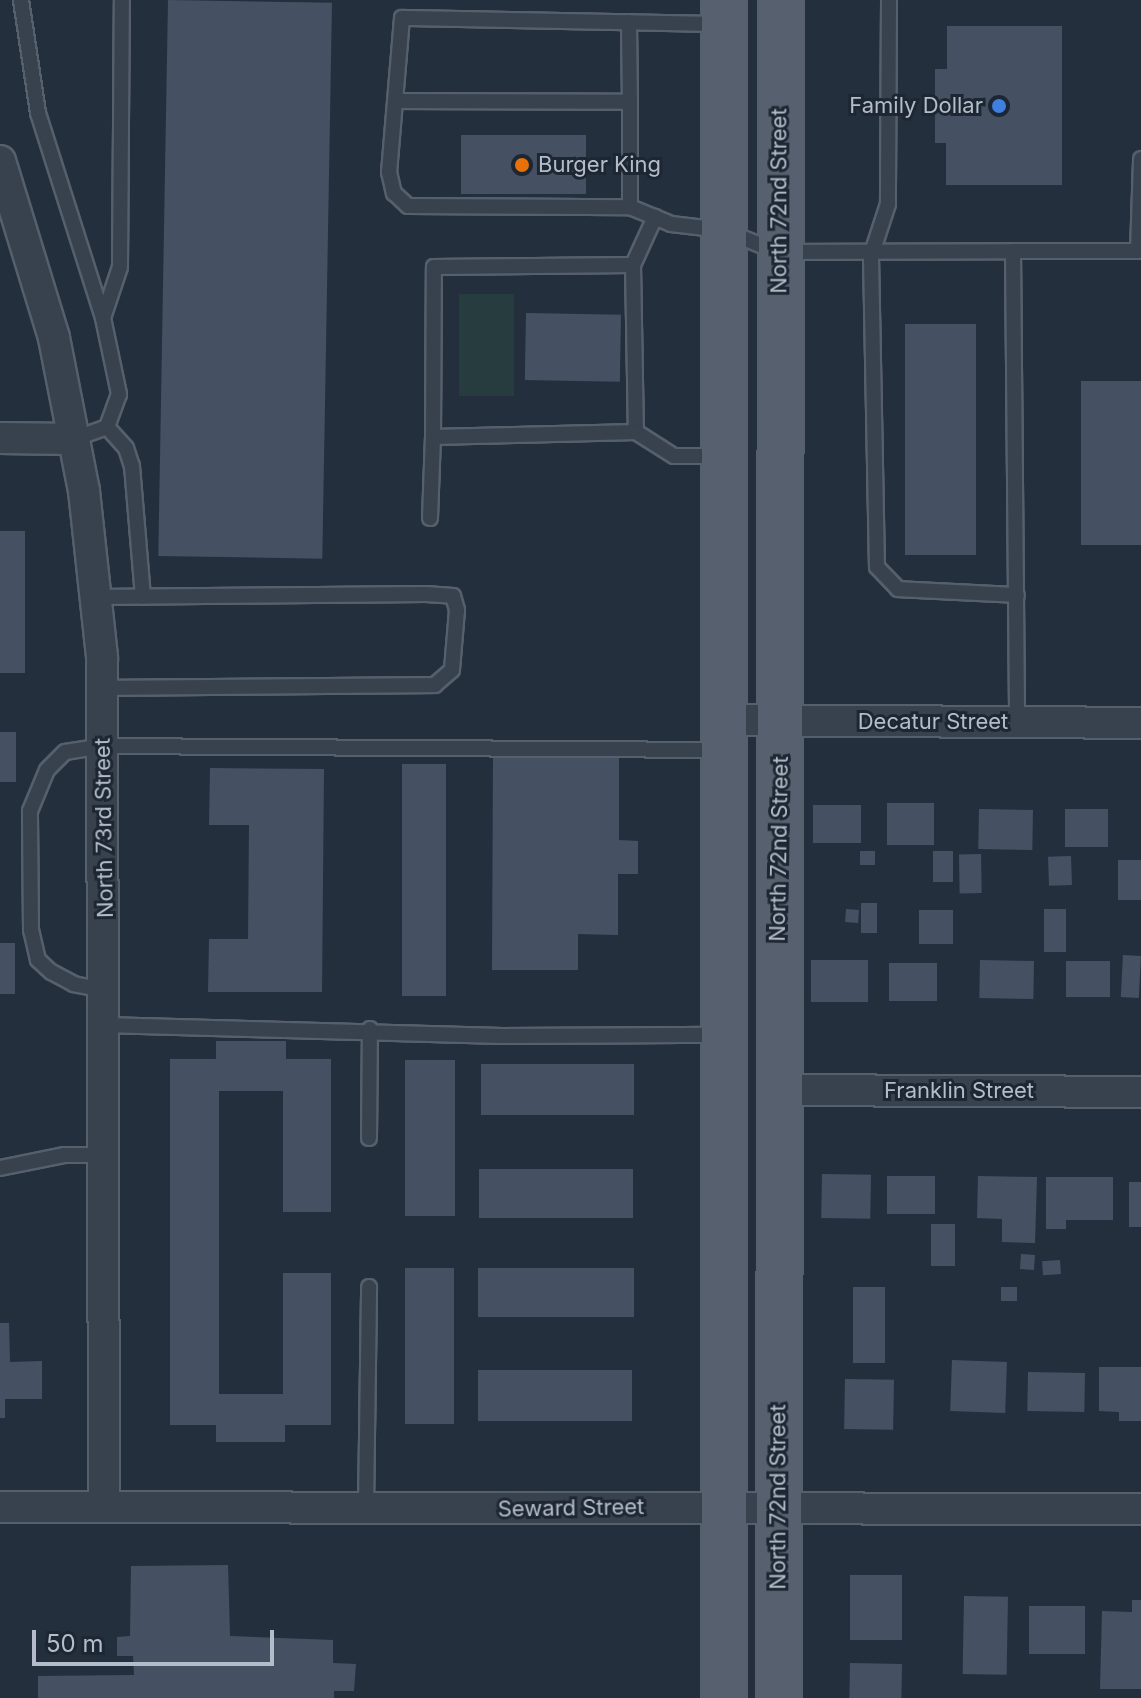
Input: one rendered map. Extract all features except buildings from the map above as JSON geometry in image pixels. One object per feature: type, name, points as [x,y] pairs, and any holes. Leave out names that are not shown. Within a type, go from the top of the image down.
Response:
[{"type":"main road","name":"North 72nd Street","points":[[779,1698],[777,1090],[781,721],[778,252],[781,0]]},
{"type":"main road","points":[[724,12],[724,1698]]},
{"type":"street","name":"North 73rd Street","points":[[0,161],[54,338],[74,439],[95,597],[103,746],[104,1507]]},
{"type":"street","points":[[0,438],[74,439]]},
{"type":"street","name":"Decatur Street","points":[[725,735],[781,721],[1141,723]]},
{"type":"street","name":"Franklin Street","points":[[777,1090],[1141,1092]]},
{"type":"street","name":"Seward Street","points":[[0,1507],[779,1505],[1141,1509]]},
{"type":"lane","points":[[21,0],[41,125],[103,318],[119,394],[107,427]]},
{"type":"lane","points":[[103,318],[120,267],[122,0]]},
{"type":"lane","points":[[400,0],[402,18],[389,172],[394,193],[408,206],[630,207],[655,217],[723,230],[778,252],[871,256],[1138,251],[1141,159]]},
{"type":"lane","points":[[889,0],[888,204],[871,256],[877,567],[898,589],[1017,595]]},
{"type":"lane","points":[[402,18],[629,22],[724,12]]},
{"type":"lane","points":[[629,22],[630,207]]},
{"type":"lane","points":[[395,101],[630,102]]},
{"type":"lane","points":[[636,432],[633,265],[655,217]]},
{"type":"lane","points":[[1013,251],[1017,722]]},
{"type":"lane","points":[[430,518],[434,267],[633,265]]},
{"type":"lane","points":[[74,439],[107,427]]},
{"type":"lane","points":[[107,427],[126,448],[132,466],[143,597]]},
{"type":"lane","points":[[433,437],[636,432],[674,456],[724,456]]},
{"type":"lane","points":[[95,597],[453,596],[457,651],[452,670],[435,685],[102,688]]},
{"type":"lane","points":[[104,990],[74,984],[51,972],[38,960],[31,930],[30,811],[36,788],[65,752],[103,746],[725,735]]},
{"type":"lane","points":[[104,1025],[370,1029],[502,1036],[725,1035]]},
{"type":"lane","points":[[369,1138],[370,1029]]},
{"type":"lane","points":[[0,1168],[64,1155],[104,1155]]},
{"type":"lane","points":[[366,1508],[369,1287]]},
{"type":"green space","points":[[459,294],[514,294],[514,396],[459,396]]},
{"type":"place","name":"Family Dollar","points":[[999,106]]},
{"type":"place","name":"Burger King","points":[[522,165]]}]
